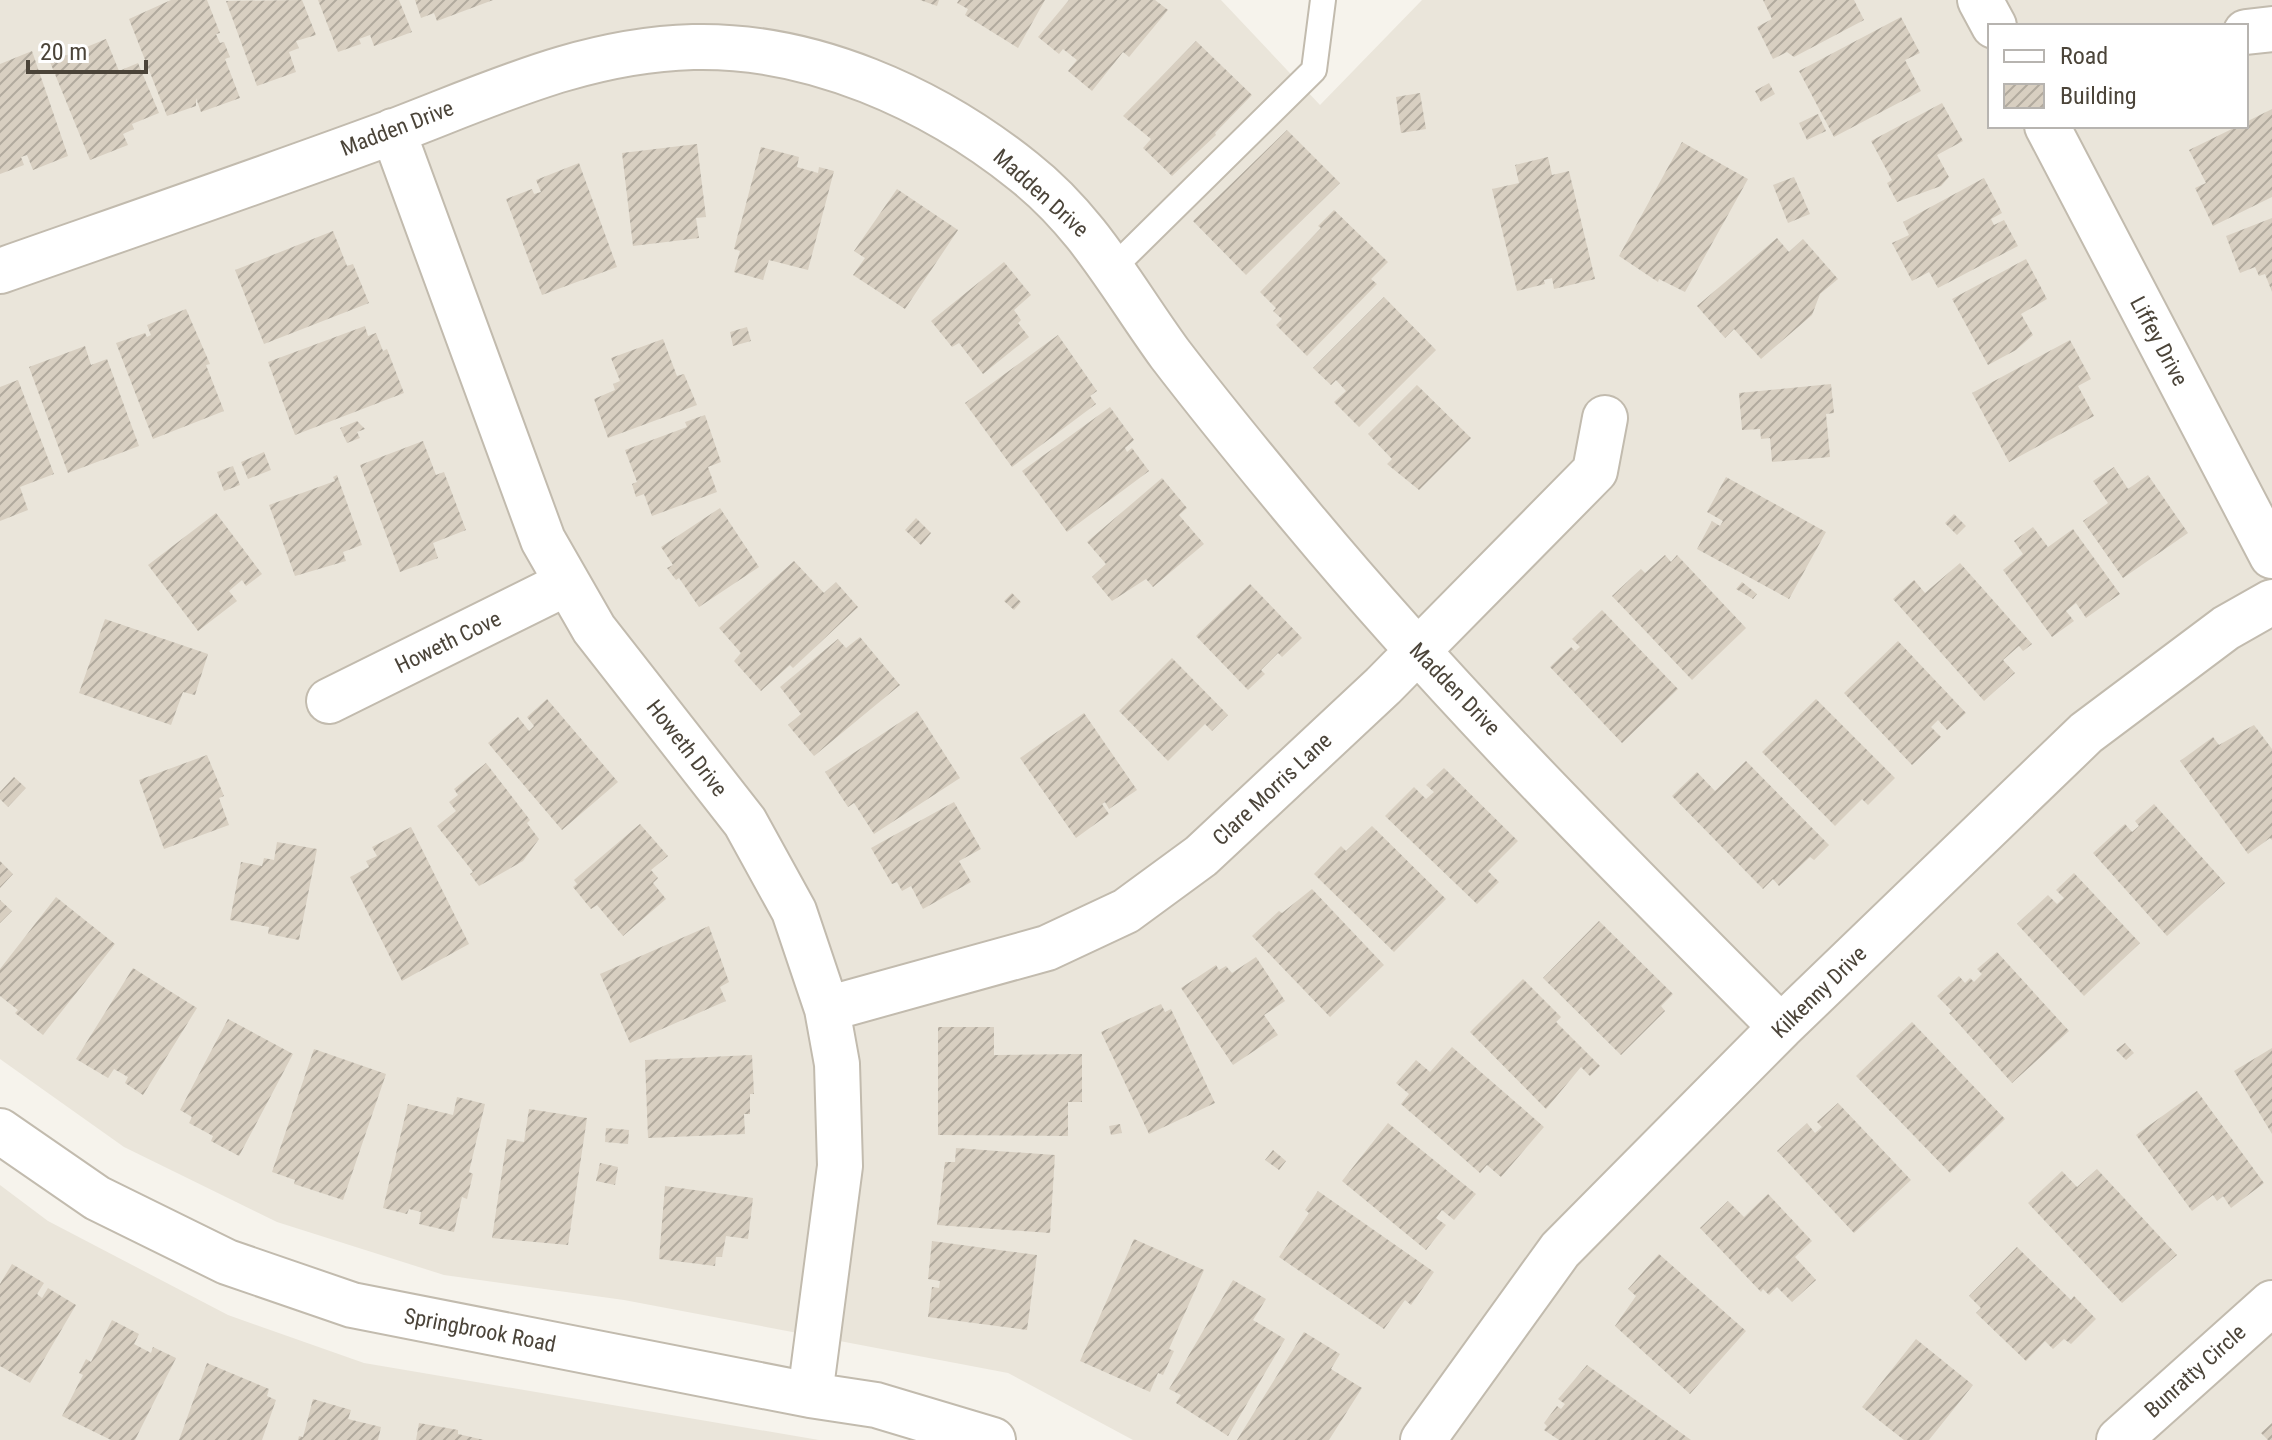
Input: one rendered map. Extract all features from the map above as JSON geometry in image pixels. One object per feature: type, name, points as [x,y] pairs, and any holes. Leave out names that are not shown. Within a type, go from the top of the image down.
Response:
[{"type":"street","points":[[1980,0],[1993,24]]},
{"type":"street","points":[[2248,32],[2272,29]]},
{"type":"street","name":"Madden Drive","points":[[0,271],[393,131],[546,71],[639,51],[698,46],[769,54],[836,70],[893,92],[973,134],[1027,174],[1088,233],[1170,353],[1304,520],[1418,651],[1781,1027]]},
{"type":"street","name":"Liffey Drive","points":[[2048,128],[2272,556]]},
{"type":"street","name":"Howeth Drive","points":[[393,131],[543,540],[594,629],[745,822],[794,911],[827,1009],[837,1064],[840,1166],[810,1395]]},
{"type":"street","name":"Clare Morris Lane","points":[[827,1009],[1047,948],[1126,911],[1201,856],[1418,651],[1595,471],[1605,418]]},
{"type":"street","name":"Howeth Cove","points":[[329,701],[567,583]]},
{"type":"street","name":"Kilkenny Drive","points":[[1423,1440],[1560,1250],[1781,1027],[2086,733],[2226,628],[2272,602]]},
{"type":"street","name":"Springbrook Road","points":[[0,1131],[97,1198],[227,1262],[352,1305],[810,1395],[876,1405],[993,1440]]},
{"type":"street","name":"Bunratty Circle","points":[[2119,1440],[2272,1303]]},
{"type":"lane","points":[[1112,269],[1314,70],[1323,0]]},
{"type":"shaded area","points":[[0,0],[1221,0],[1320,105],[1422,0],[2272,0],[2272,1440],[1133,1440],[1008,1373],[624,1300],[444,1275],[277,1222],[124,1147],[0,1059]]},
{"type":"shaded area","points":[[0,1185],[48,1221],[228,1315],[364,1363],[819,1440],[0,1440]]},
{"type":"building","points":[[171,0],[207,0],[220,33],[216,34],[220,43],[224,42],[230,57],[225,59],[240,98],[201,112],[196,98],[196,106],[167,116],[129,19]]},
{"type":"building","points":[[302,0],[316,35],[296,41],[299,48],[289,52],[296,72],[257,86],[226,1]]},
{"type":"building","points":[[318,0],[399,0],[412,32],[374,46],[370,35],[359,39],[361,44],[338,52]]},
{"type":"building","points":[[415,0],[493,0],[437,21],[434,13],[421,18]]},
{"type":"building","points":[[920,0],[939,0],[937,6]]},
{"type":"building","points":[[959,0],[1045,0],[1018,48],[965,15],[968,9],[957,3]]},
{"type":"building","points":[[1069,0],[1155,0],[1168,10],[1129,57],[1123,52],[1092,91],[1068,71],[1077,60],[1063,49],[1059,54],[1038,37]]},
{"type":"building","points":[[1763,0],[1854,0],[1864,20],[1794,57],[1787,52],[1773,59],[1757,27],[1772,19]]},
{"type":"building","points":[[1901,17],[1920,53],[1905,60],[1921,91],[1834,137],[1799,71]]},
{"type":"building","points":[[106,39],[119,71],[138,63],[159,113],[132,124],[134,129],[123,134],[128,145],[90,160],[50,62]]},
{"type":"building","points":[[1196,41],[1252,95],[1216,135],[1172,176],[1143,148],[1151,139],[1123,116]]},
{"type":"building","points":[[32,51],[68,156],[33,170],[27,155],[21,157],[24,165],[0,174],[0,64]]},
{"type":"building","points":[[1769,83],[1775,94],[1761,102],[1755,91]]},
{"type":"building","points":[[1420,93],[1426,129],[1401,133],[1396,97]]},
{"type":"building","points":[[1942,103],[1963,141],[1937,155],[1949,177],[1941,186],[1897,202],[1887,183],[1892,180],[1871,141]]},
{"type":"building","points":[[2272,109],[2272,197],[2213,226],[2195,188],[2206,183],[2189,150],[2234,128],[2248,128],[2248,121]]},
{"type":"building","points":[[1818,114],[1826,131],[1807,140],[1799,123]]},
{"type":"building","points":[[1287,130],[1340,183],[1246,275],[1193,221]]},
{"type":"building","points":[[1682,142],[1748,179],[1685,292],[1659,279],[1658,282],[1619,256]]},
{"type":"building","points":[[697,144],[706,217],[696,218],[699,238],[633,246],[622,153]]},
{"type":"building","points":[[761,147],[799,157],[797,167],[818,173],[819,167],[834,171],[808,270],[769,260],[763,280],[734,272],[740,251],[734,249]]},
{"type":"building","points":[[1548,157],[1552,175],[1569,171],[1595,279],[1554,289],[1552,278],[1544,280],[1545,284],[1517,291],[1492,189],[1519,183],[1515,165]]},
{"type":"building","points":[[579,163],[617,267],[542,295],[506,199],[532,189],[534,194],[541,192],[536,180]]},
{"type":"building","points":[[1794,177],[1810,214],[1788,223],[1773,185]]},
{"type":"building","points":[[1984,178],[2002,213],[1991,219],[1994,225],[2004,220],[2018,246],[1938,288],[1929,272],[1912,281],[1892,243],[1909,235],[1903,222]]},
{"type":"building","points":[[897,189],[958,230],[905,309],[853,275],[865,258],[854,251]]},
{"type":"building","points":[[1334,210],[1388,262],[1371,279],[1377,284],[1307,356],[1276,325],[1282,319],[1260,292],[1321,228],[1318,226]]},
{"type":"building","points":[[2272,218],[2272,292],[2265,274],[2259,276],[2255,267],[2240,273],[2226,236]]},
{"type":"building","points":[[333,231],[347,266],[353,264],[369,303],[264,344],[235,270]]},
{"type":"building","points":[[1777,238],[1789,252],[1803,239],[1838,279],[1820,294],[1812,315],[1761,359],[1734,329],[1725,338],[1697,306]]},
{"type":"building","points":[[2026,259],[2047,299],[2021,314],[2033,335],[2016,350],[1988,365],[1952,299]]},
{"type":"building","points":[[1004,262],[1031,295],[1014,310],[1021,320],[1018,323],[1029,337],[983,374],[959,343],[952,347],[931,321]]},
{"type":"building","points":[[1384,297],[1436,350],[1359,427],[1334,402],[1346,391],[1336,380],[1331,385],[1313,368]]},
{"type":"building","points":[[186,309],[210,364],[206,365],[224,411],[153,439],[116,343],[145,333],[147,337],[151,335],[147,325]]},
{"type":"building","points":[[365,326],[368,336],[376,333],[383,351],[387,349],[404,393],[295,435],[268,362]]},
{"type":"building","points":[[747,327],[751,341],[733,346],[730,332]]},
{"type":"building","points":[[1058,335],[1097,391],[1090,396],[1096,404],[1012,467],[965,403]]},
{"type":"building","points":[[663,339],[677,376],[684,374],[697,405],[608,438],[594,399],[615,390],[613,384],[620,381],[611,358]]},
{"type":"building","points":[[2070,340],[2091,379],[2078,386],[2094,416],[2009,462],[1972,393]]},
{"type":"building","points":[[85,346],[91,365],[107,359],[139,446],[68,473],[29,367]]},
{"type":"building","points":[[18,380],[54,474],[20,487],[28,510],[0,521],[0,387]]},
{"type":"building","points":[[1831,384],[1834,413],[1826,414],[1830,457],[1772,462],[1770,438],[1761,439],[1760,429],[1742,430],[1739,393]]},
{"type":"building","points":[[1417,385],[1471,438],[1419,490],[1387,464],[1392,459],[1368,434]]},
{"type":"building","points":[[1110,407],[1134,440],[1125,448],[1127,452],[1132,448],[1149,471],[1067,532],[1022,471]]},
{"type":"building","points":[[705,415],[721,462],[708,467],[717,492],[652,516],[644,494],[636,497],[632,484],[637,482],[625,450],[687,427],[685,422]]},
{"type":"building","points":[[357,421],[365,429],[357,432],[360,438],[347,443],[340,428]]},
{"type":"building","points":[[423,441],[436,475],[444,472],[466,530],[433,543],[438,558],[400,572],[360,465]]},
{"type":"building","points":[[264,452],[271,470],[248,479],[241,462]]},
{"type":"building","points":[[233,466],[240,485],[224,491],[217,472]]},
{"type":"building","points":[[2114,467],[2128,489],[2148,475],[2188,533],[2123,578],[2083,521],[2108,503],[2093,481]]},
{"type":"building","points":[[337,475],[362,545],[343,552],[346,561],[295,576],[269,505],[335,481],[333,477]]},
{"type":"building","points":[[1726,477],[1826,532],[1789,599],[1697,549],[1712,521],[1720,526],[1723,521],[1707,512]]},
{"type":"building","points":[[1162,478],[1187,508],[1179,515],[1204,544],[1153,587],[1146,579],[1112,601],[1092,577],[1106,564],[1087,542]]},
{"type":"building","points":[[720,508],[759,567],[699,607],[679,578],[676,580],[667,568],[673,565],[661,547]]},
{"type":"building","points":[[216,513],[262,574],[246,586],[242,580],[229,591],[237,601],[198,631],[148,565]]},
{"type":"building","points":[[1954,514],[1966,526],[1957,535],[1945,523]]},
{"type":"building","points":[[916,518],[931,533],[921,545],[905,530]]},
{"type":"building","points":[[2033,527],[2048,547],[2073,529],[2120,594],[2086,618],[2076,603],[2066,611],[2074,621],[2052,637],[2003,570],[2023,554],[2014,541]]},
{"type":"building","points":[[1665,555],[1671,562],[1677,555],[1746,628],[1692,680],[1612,596],[1641,569],[1645,573]]},
{"type":"building","points":[[794,561],[824,593],[836,582],[858,607],[793,668],[790,665],[761,691],[734,661],[741,653],[719,628]]},
{"type":"building","points":[[1960,563],[2032,644],[2023,651],[2019,646],[2003,660],[2015,673],[1984,701],[1893,599],[1914,580],[1925,593]]},
{"type":"building","points":[[1742,582],[1757,594],[1753,599],[1736,589]]},
{"type":"building","points":[[1250,584],[1302,638],[1282,657],[1278,653],[1261,670],[1265,674],[1248,690],[1196,636]]},
{"type":"building","points":[[1012,593],[1021,602],[1014,610],[1004,601]]},
{"type":"building","points":[[1602,610],[1678,689],[1622,743],[1550,667],[1571,647],[1575,651],[1580,647],[1572,639]]},
{"type":"building","points":[[105,619],[208,654],[195,695],[183,692],[171,725],[79,693]]},
{"type":"building","points":[[860,637],[900,685],[814,756],[788,725],[801,714],[780,687],[838,639],[846,648]]},
{"type":"building","points":[[1898,641],[1966,713],[1947,730],[1938,720],[1931,727],[1941,737],[1912,765],[1844,693]]},
{"type":"building","points":[[1172,658],[1228,715],[1212,731],[1205,724],[1168,761],[1119,711]]},
{"type":"building","points":[[547,699],[618,782],[562,830],[488,743],[518,717],[529,731],[534,726],[527,717]]},
{"type":"building","points":[[1816,699],[1895,778],[1868,805],[1862,799],[1835,826],[1762,752]]},
{"type":"building","points":[[917,711],[960,778],[874,834],[854,803],[848,807],[825,772]]},
{"type":"building","points":[[1084,713],[1137,790],[1109,809],[1105,802],[1102,804],[1109,814],[1076,838],[1020,758]]},
{"type":"building","points":[[2254,725],[2272,749],[2272,840],[2270,838],[2248,854],[2180,761],[2213,737],[2219,745]]},
{"type":"building","points":[[207,755],[224,796],[219,798],[229,825],[164,849],[139,780]]},
{"type":"building","points":[[1746,761],[1829,845],[1814,860],[1810,857],[1779,886],[1773,879],[1763,889],[1672,796],[1697,772],[1715,791]]},
{"type":"building","points":[[486,763],[530,820],[527,823],[539,839],[523,861],[479,886],[470,874],[473,872],[437,826],[456,811],[449,802],[458,795],[454,789]]},
{"type":"building","points":[[1444,768],[1518,841],[1488,871],[1499,882],[1477,904],[1385,816],[1414,787],[1426,799],[1434,792],[1426,785]]},
{"type":"building","points":[[14,777],[26,788],[8,807],[0,799],[0,792]]},
{"type":"building","points":[[954,802],[981,849],[959,861],[971,882],[923,909],[911,886],[902,891],[897,882],[892,884],[871,848]]},
{"type":"building","points":[[2154,804],[2225,883],[2167,936],[2093,853],[2125,824],[2132,832],[2139,826],[2135,821]]},
{"type":"building","points":[[640,824],[668,856],[651,870],[658,878],[653,883],[666,899],[623,936],[597,905],[591,909],[573,887],[577,884],[574,880]]},
{"type":"building","points":[[1372,826],[1446,899],[1394,952],[1314,874],[1341,846],[1346,851]]},
{"type":"building","points":[[411,827],[469,944],[402,981],[350,877],[369,867],[366,861],[377,856],[372,847]]},
{"type":"building","points":[[277,842],[317,849],[299,940],[268,934],[269,927],[230,920],[241,862],[262,866],[264,858],[274,860]]},
{"type":"building","points":[[0,861],[13,874],[0,888]]},
{"type":"building","points":[[2074,873],[2140,943],[2084,996],[2017,924],[2048,895],[2057,904],[2064,898],[2056,890]]},
{"type":"building","points":[[1312,889],[1384,965],[1330,1017],[1252,936],[1279,911],[1282,913]]},
{"type":"building","points":[[56,897],[115,944],[43,1035],[15,1013],[18,1010],[0,996],[0,969]]},
{"type":"building","points":[[0,900],[12,911],[0,923]]},
{"type":"building","points":[[1599,921],[1673,994],[1661,1006],[1665,1011],[1621,1055],[1543,978]]},
{"type":"building","points":[[709,926],[729,982],[720,987],[726,1001],[630,1043],[600,974]]},
{"type":"building","points":[[1997,952],[2069,1031],[2012,1083],[1937,996],[1959,976],[1965,983],[1970,978],[1974,982],[1982,974],[1977,969]]},
{"type":"building","points":[[1256,957],[1285,1001],[1264,1015],[1278,1035],[1233,1065],[1181,988],[1216,965],[1219,970],[1226,966],[1232,973]]},
{"type":"building","points":[[133,968],[197,1008],[143,1095],[125,1083],[128,1077],[114,1069],[108,1078],[76,1059]]},
{"type":"building","points":[[1523,979],[1561,1017],[1556,1022],[1600,1066],[1590,1076],[1581,1067],[1546,1109],[1470,1032]]},
{"type":"building","points":[[1161,1004],[1165,1012],[1171,1009],[1215,1103],[1149,1134],[1101,1032]]},
{"type":"building","points":[[228,1019],[293,1054],[239,1156],[211,1141],[213,1136],[189,1123],[192,1117],[180,1110]]},
{"type":"building","points":[[1912,1022],[2005,1119],[1950,1173],[1856,1076]]},
{"type":"building","points":[[938,1027],[994,1027],[994,1055],[1082,1054],[1082,1102],[1068,1102],[1068,1136],[938,1135]]},
{"type":"building","points":[[2125,1043],[2134,1053],[2126,1060],[2116,1050]]},
{"type":"building","points":[[1452,1047],[1544,1127],[1501,1177],[1487,1165],[1480,1173],[1401,1104],[1409,1094],[1396,1083],[1416,1060],[1430,1072]]},
{"type":"building","points":[[2272,1048],[2272,1134],[2234,1071]]},
{"type":"building","points":[[314,1049],[386,1074],[343,1200],[294,1184],[295,1180],[272,1172]]},
{"type":"building","points":[[752,1055],[754,1094],[750,1094],[750,1114],[744,1114],[745,1134],[648,1138],[645,1060]]},
{"type":"building","points":[[2197,1091],[2264,1183],[2231,1208],[2223,1196],[2217,1201],[2213,1195],[2192,1211],[2136,1135]]},
{"type":"building","points":[[457,1097],[485,1104],[469,1172],[473,1174],[467,1199],[462,1197],[454,1232],[419,1224],[421,1212],[409,1209],[407,1214],[383,1208],[408,1104],[453,1115]]},
{"type":"building","points":[[1838,1103],[1911,1180],[1854,1233],[1777,1151],[1807,1123],[1815,1133],[1822,1127],[1817,1122]]},
{"type":"building","points":[[529,1109],[587,1118],[568,1245],[492,1238],[507,1139],[524,1142]]},
{"type":"building","points":[[1388,1123],[1476,1194],[1454,1220],[1442,1210],[1436,1218],[1446,1225],[1426,1250],[1342,1181]]},
{"type":"building","points":[[1120,1124],[1122,1133],[1111,1135],[1109,1126]]},
{"type":"building","points":[[606,1128],[629,1130],[628,1144],[605,1142]]},
{"type":"building","points":[[956,1148],[1055,1155],[1050,1233],[937,1225],[945,1162],[955,1162]]},
{"type":"building","points":[[1273,1150],[1286,1161],[1279,1170],[1265,1160]]},
{"type":"building","points":[[600,1163],[618,1167],[615,1185],[596,1181]]},
{"type":"building","points":[[2097,1169],[2177,1255],[2122,1303],[2028,1203],[2062,1171],[2077,1187]]},
{"type":"building","points":[[665,1186],[753,1198],[748,1239],[726,1236],[722,1257],[716,1257],[715,1266],[659,1259]]},
{"type":"building","points":[[1318,1191],[1434,1272],[1411,1305],[1405,1300],[1384,1329],[1279,1257],[1309,1213],[1305,1210]]},
{"type":"building","points":[[1768,1194],[1812,1241],[1795,1257],[1816,1280],[1792,1302],[1777,1287],[1769,1295],[1763,1289],[1761,1292],[1700,1228],[1728,1201],[1744,1217]]},
{"type":"building","points":[[1134,1239],[1204,1270],[1169,1349],[1174,1351],[1163,1375],[1158,1373],[1150,1392],[1080,1361]]},
{"type":"building","points":[[932,1241],[1037,1255],[1027,1330],[928,1317],[932,1287],[939,1288],[940,1281],[928,1279]]},
{"type":"building","points":[[2017,1247],[2071,1300],[2074,1296],[2096,1319],[2071,1344],[2064,1339],[2053,1349],[2045,1341],[2026,1361],[1976,1313],[1981,1308],[1969,1296]]},
{"type":"building","points":[[1659,1254],[1746,1331],[1690,1394],[1615,1326],[1636,1296],[1628,1289]]},
{"type":"building","points":[[12,1264],[44,1283],[37,1294],[42,1298],[48,1288],[76,1305],[30,1383],[0,1366],[0,1284]]},
{"type":"building","points":[[1233,1280],[1266,1299],[1253,1320],[1285,1339],[1228,1436],[1176,1403],[1181,1395],[1169,1389]]},
{"type":"building","points":[[112,1320],[139,1334],[134,1344],[151,1353],[153,1347],[176,1358],[135,1440],[111,1440],[62,1416],[83,1375],[79,1373],[86,1359],[91,1362]]},
{"type":"building","points":[[1304,1332],[1340,1354],[1331,1369],[1362,1388],[1329,1440],[1237,1440]]},
{"type":"building","points":[[1916,1339],[1973,1385],[1929,1440],[1904,1440],[1862,1407]]},
{"type":"building","points":[[207,1363],[269,1389],[267,1396],[276,1400],[262,1440],[179,1440]]},
{"type":"building","points":[[1587,1365],[1691,1440],[1559,1440],[1544,1430],[1547,1426],[1544,1423],[1557,1406],[1561,1409],[1565,1404],[1558,1399]]},
{"type":"building","points":[[313,1399],[351,1410],[348,1419],[381,1427],[378,1440],[298,1440],[299,1436],[303,1437]]},
{"type":"building","points":[[419,1423],[458,1430],[458,1434],[484,1440],[416,1440]]},
{"type":"building","points":[[2272,1423],[2272,1440],[2268,1440],[2261,1433]]}]
